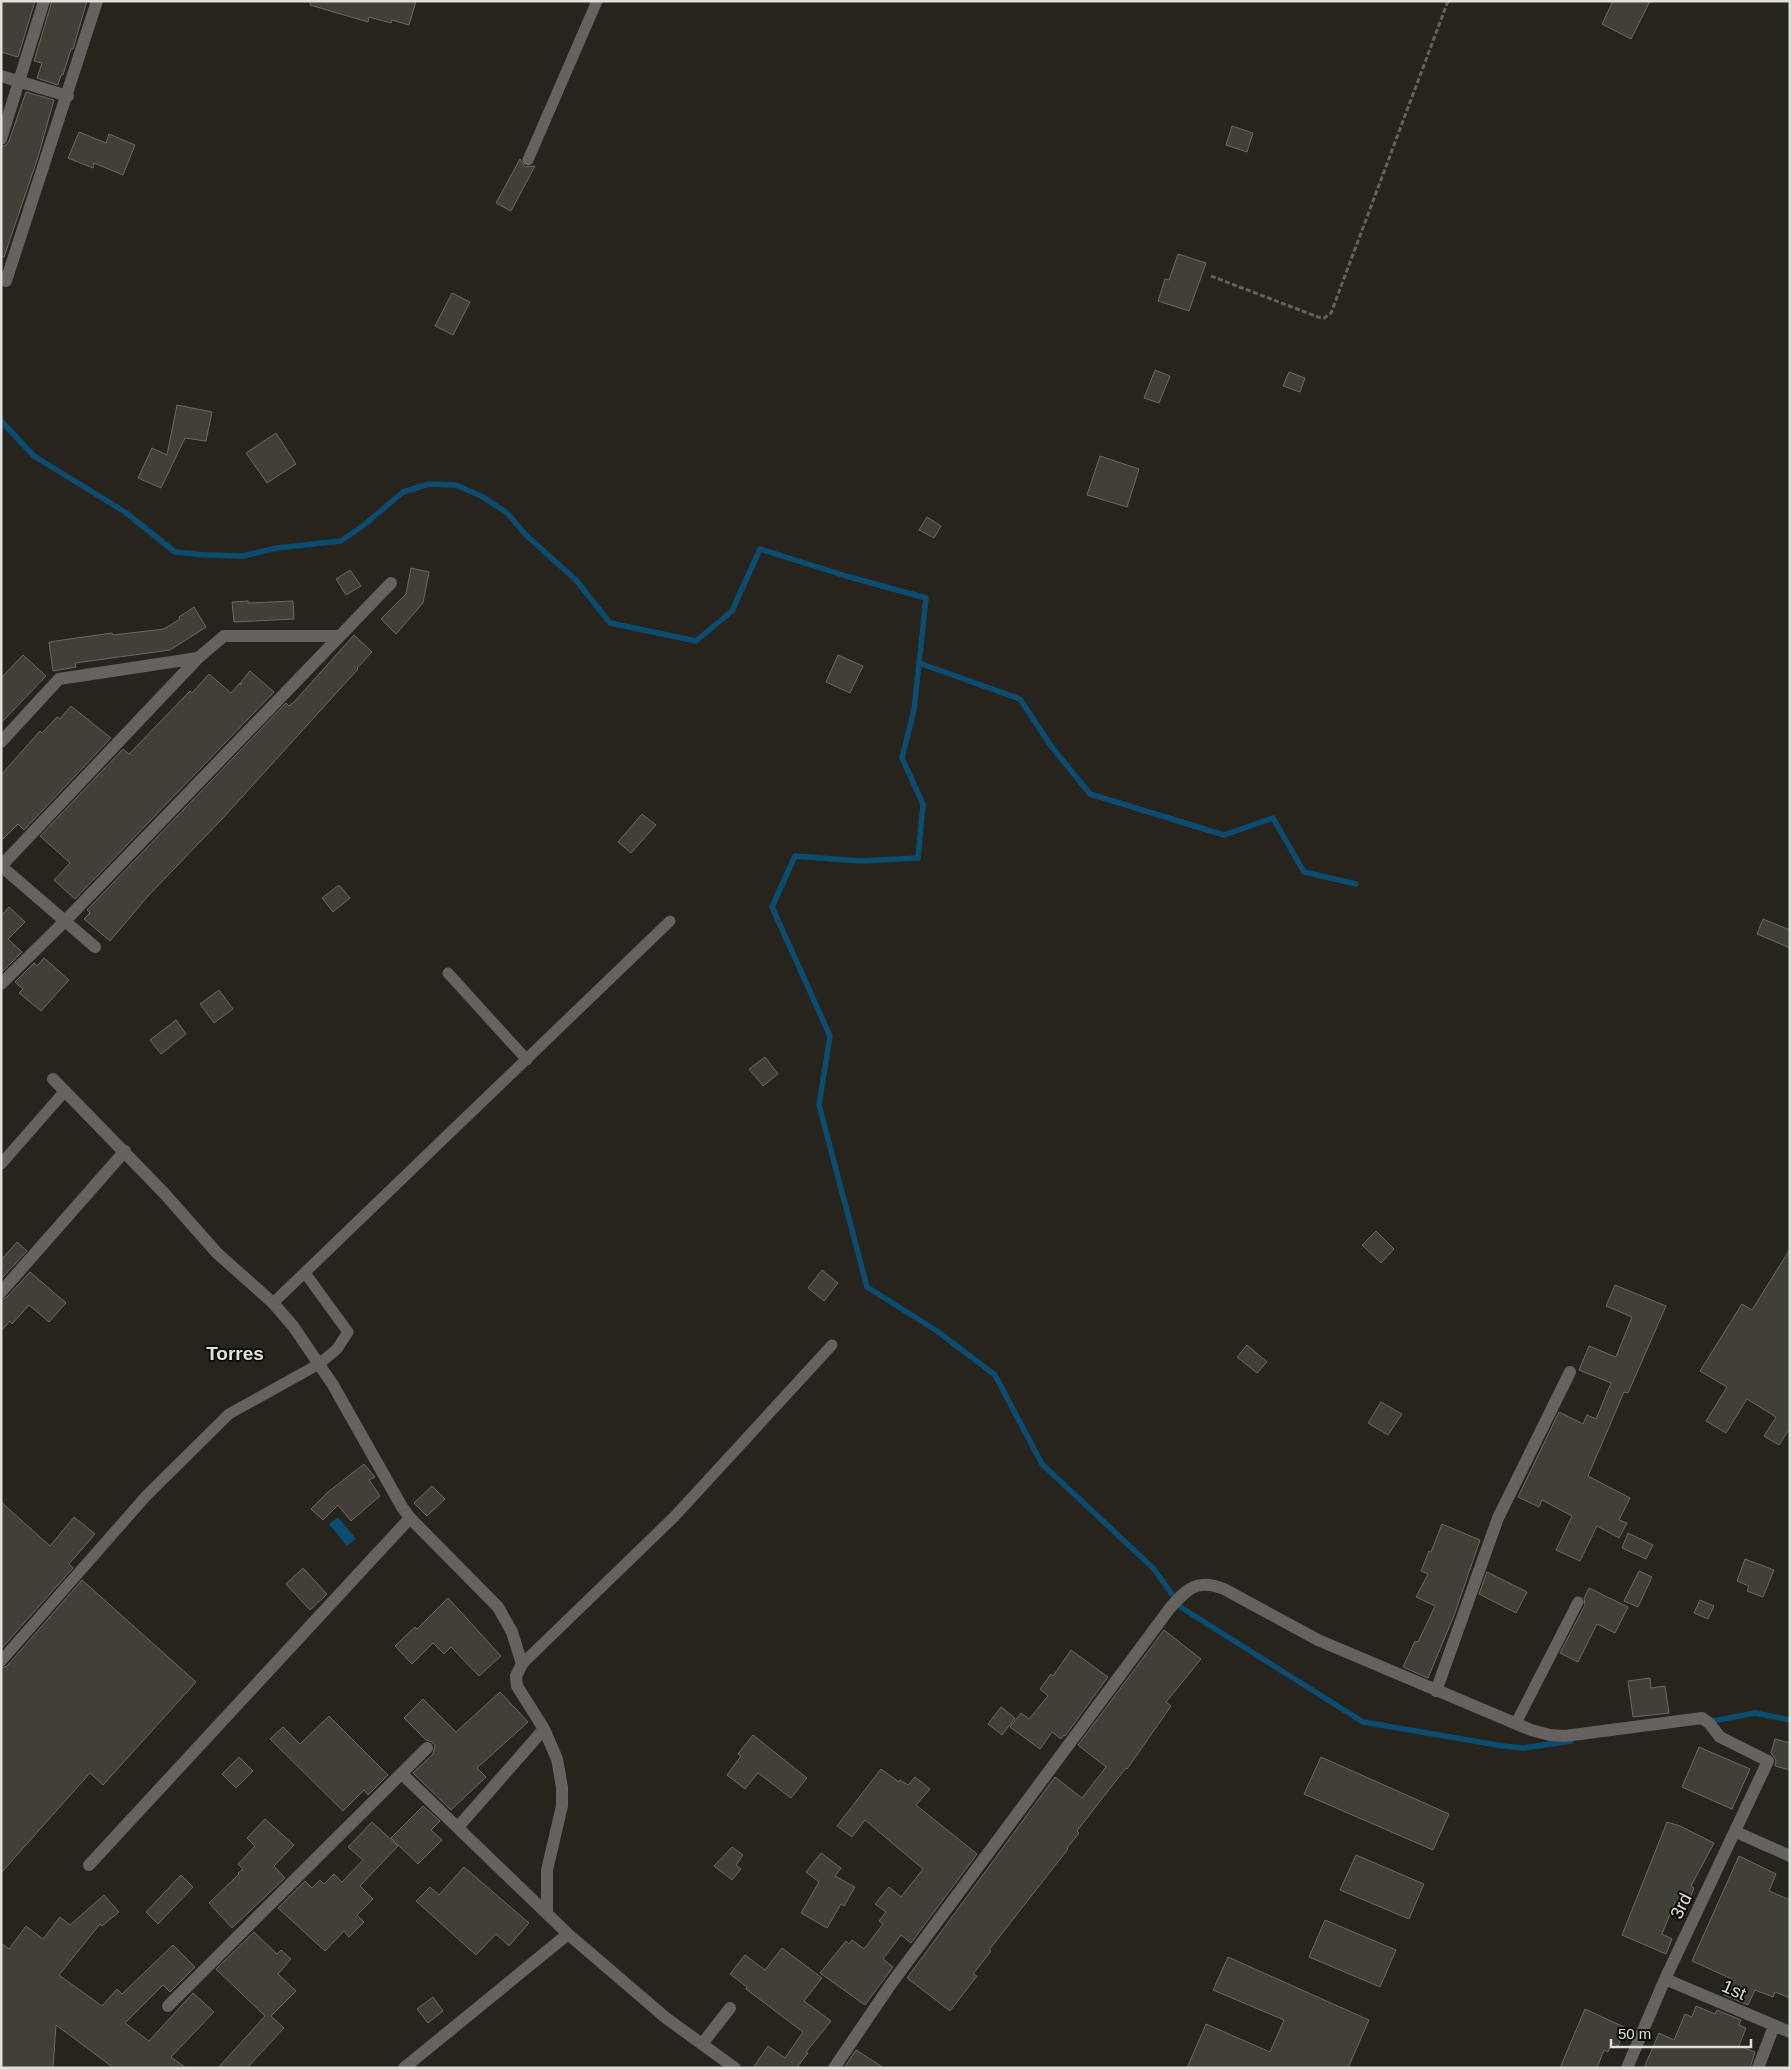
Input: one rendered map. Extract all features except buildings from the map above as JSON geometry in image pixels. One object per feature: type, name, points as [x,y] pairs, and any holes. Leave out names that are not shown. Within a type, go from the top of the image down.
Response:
[{"type":"street","points":[[1,139],[44,1]]},
{"type":"street","points":[[6,281],[68,96],[97,1]]},
{"type":"street","points":[[1,76],[68,96]]},
{"type":"street","points":[[1,984],[65,921],[391,583]]},
{"type":"street","points":[[95,946],[1,866],[198,658],[224,636],[338,636]]},
{"type":"street","points":[[1,742],[59,680],[198,658]]},
{"type":"street","points":[[53,1079],[125,1151],[217,1253],[273,1303],[293,1326],[319,1364],[410,1518],[498,1607],[512,1632],[522,1664],[516,1676],[517,1686],[544,1729],[557,1759],[562,1787],[562,1806],[547,1870],[547,1914]]},
{"type":"street","points":[[1,1292],[125,1151]]},
{"type":"street","points":[[1436,1691],[1498,1518],[1570,1372]]},
{"type":"street","points":[[88,1865],[410,1518]]},
{"type":"street","points":[[834,2068],[891,1984],[1170,1608],[1188,1589],[1203,1584],[1212,1584],[1318,1640],[1516,1723]]},
{"type":"street","name":"3rd","points":[[1516,1723],[1531,1730],[1550,1735],[1565,1736],[1705,1720],[1720,1737],[1768,1761],[1665,1979],[1627,2068]]},
{"type":"street","points":[[458,1827],[544,1729]]},
{"type":"street","points":[[168,2006],[427,1748]]},
{"type":"street","points":[[402,1774],[568,1934],[666,2018],[735,2068]]},
{"type":"street","points":[[1736,1832],[1790,1856]]},
{"type":"street","points":[[404,2068],[568,1934]]},
{"type":"street","name":"1st","points":[[1665,1979],[1790,2032]]},
{"type":"street","points":[[702,2044],[730,2008]]},
{"type":"street","points":[[1758,2068],[1774,2026]]},
{"type":"lane","points":[[528,160],[597,1]]},
{"type":"lane","points":[[273,1303],[670,921]]},
{"type":"lane","points":[[448,973],[527,1060]]},
{"type":"lane","points":[[1,1164],[65,1090]]},
{"type":"lane","points":[[1,1661],[147,1494],[229,1414],[319,1364],[337,1349],[348,1332],[304,1273]]},
{"type":"lane","points":[[522,1664],[674,1517],[832,1345]]},
{"type":"lane","points":[[1516,1723],[1578,1602]]},
{"type":"path","points":[[1211,276],[1318,317],[1324,318],[1331,313],[1448,1]]},
{"type":"water","points":[[338,1517],[356,1539],[347,1546],[329,1524]]},
{"type":"waterway","points":[[1,421],[34,456],[125,512],[175,552],[243,556],[277,548],[341,541],[364,525],[403,492],[429,484],[456,485],[483,497],[507,513],[526,535],[576,580],[610,623],[696,641],[732,611],[760,549],[846,576],[926,598],[914,710],[902,758],[923,804],[918,858],[860,861],[795,856],[772,907],[830,1036],[819,1105],[867,1287],[937,1331],[995,1375],[1042,1464],[1153,1568],[1182,1608],[1363,1722],[1523,1748],[1571,1741]]},
{"type":"waterway","points":[[919,663],[1020,699],[1051,746],[1090,794],[1224,835],[1273,818],[1304,872],[1356,884]]},
{"type":"waterway","points":[[1708,1722],[1755,1713],[1790,1720]]},
{"type":"district","name":"Torres","points":[[235,1353]]}]
